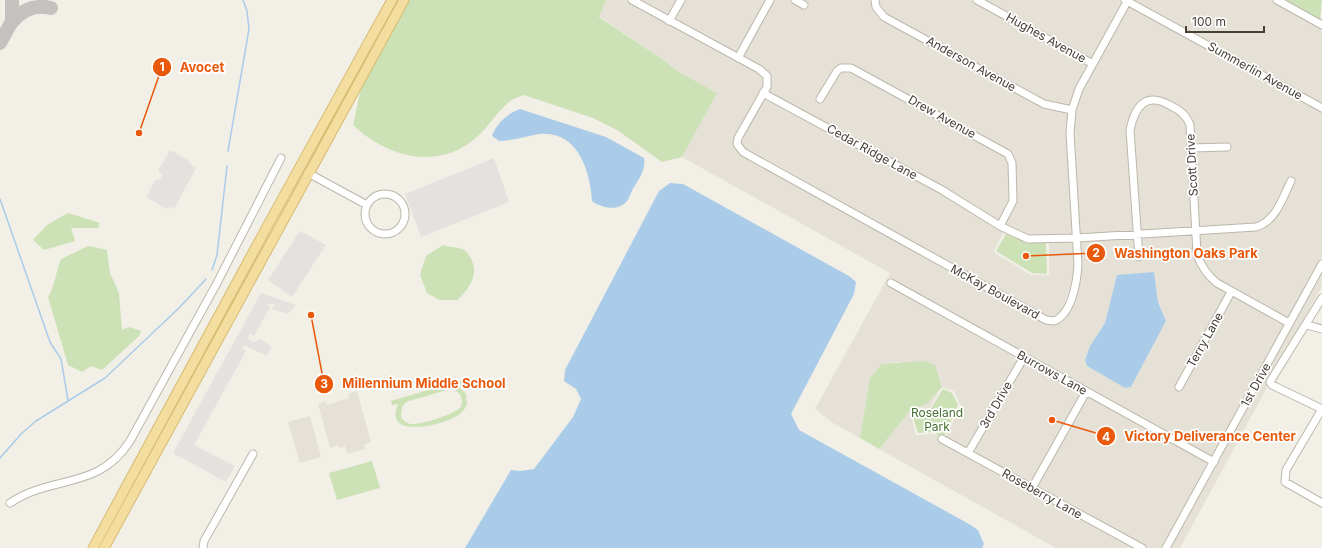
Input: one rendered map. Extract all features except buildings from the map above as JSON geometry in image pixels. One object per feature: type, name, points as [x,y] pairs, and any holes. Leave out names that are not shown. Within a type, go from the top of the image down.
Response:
[{"type":"main road","points":[[92,548],[392,0]]},
{"type":"main road","points":[[104,548],[404,0]]},
{"type":"street","points":[[632,0],[738,58],[770,0]]},
{"type":"street","points":[[669,21],[681,0]]},
{"type":"street","points":[[794,0],[804,5]]},
{"type":"street","name":"Hughes Avenue","points":[[976,0],[1093,64]]},
{"type":"street","points":[[1277,0],[1322,24]]},
{"type":"street","name":"McKay Boulevard","points":[[738,58],[760,69],[767,76],[767,87],[738,138],[737,144],[743,152],[1046,320],[1054,322],[1059,320],[1067,308],[1077,277],[1078,264],[1070,133],[1072,110],[1079,89],[1127,1]]},
{"type":"street","name":"Summerlin Avenue","points":[[1127,1],[1322,108]]},
{"type":"street","name":"Anderson Avenue","points":[[875,3],[884,17],[1038,101],[1050,106],[1072,110]]},
{"type":"street","name":"Drew Avenue","points":[[820,99],[837,71],[841,68],[851,68],[1008,154],[1012,163],[1013,201],[1000,226]]},
{"type":"street","name":"Cedar Ridge Lane","points":[[763,93],[942,190],[978,214],[1028,239],[1076,238],[1256,227],[1262,225],[1274,214],[1292,181]]},
{"type":"street","name":"Scott Drive","points":[[1139,257],[1130,130],[1132,120],[1144,102],[1151,99],[1159,100],[1183,113],[1190,125],[1196,231],[1198,254],[1201,266],[1208,276],[1231,292],[1289,323]]},
{"type":"street","points":[[1192,148],[1227,147]]},
{"type":"street","points":[[10,503],[19,497],[38,489],[100,471],[120,456],[130,441],[217,283],[281,158]]},
{"type":"street","points":[[308,173],[366,205]]},
{"type":"street","points":[[379,194],[395,196],[401,201],[405,208],[403,224],[398,230],[391,234],[383,235],[375,232],[369,227],[365,220],[366,205],[372,198],[379,194]]},
{"type":"street","name":"1st Drive","points":[[1166,548],[1322,264]]},
{"type":"street","name":"Burrows Lane","points":[[891,283],[1214,462]]},
{"type":"street","name":"Terry Lane","points":[[1179,387],[1231,292]]},
{"type":"street","points":[[1322,298],[1307,325],[1270,382],[1272,385],[1322,409],[1286,470],[1285,482],[1322,503]]},
{"type":"street","points":[[1307,325],[1322,330]]},
{"type":"street","name":"3rd Drive","points":[[968,453],[1024,357]]},
{"type":"street","points":[[1032,488],[1086,392]]},
{"type":"street","name":"Roseberry Lane","points":[[942,439],[1142,548]]},
{"type":"street","points":[[203,548],[204,541],[253,454]]},
{"type":"shaded area","points":[[606,0],[626,0],[758,72],[764,77],[764,85],[735,144],[1055,324],[1066,317],[1080,278],[1082,262],[1080,241],[1134,237],[1136,260],[1142,260],[1140,237],[1193,234],[1198,267],[1206,278],[1227,293],[1175,388],[1181,391],[1233,296],[1285,324],[1212,458],[890,280],[887,284],[1020,358],[966,450],[945,438],[961,406],[954,391],[942,387],[938,373],[898,362],[882,364],[870,378],[860,438],[833,423],[815,409],[890,273],[682,157],[717,93],[677,71],[665,61],[599,16]],"holes":[[[1154,272],[1158,302],[1166,321],[1131,387],[1125,388],[1087,366],[1085,360],[1090,346],[1105,323],[1111,303]]]},
{"type":"shaded area","points":[[637,0],[677,0],[668,17]]},
{"type":"shaded area","points":[[684,0],[767,0],[737,54],[673,20]]},
{"type":"shaded area","points":[[773,0],[789,0],[805,9],[808,4],[800,0],[872,0],[873,10],[883,19],[1043,106],[1069,112],[1073,236],[1028,237],[1004,225],[1014,208],[1016,196],[1015,163],[1004,148],[858,67],[846,64],[835,69],[817,100],[822,103],[839,73],[851,70],[1006,155],[1009,163],[1010,200],[999,222],[767,92],[771,82],[770,76],[742,57]]},
{"type":"shaded area","points":[[878,0],[971,0],[1089,65],[1077,87],[1070,107],[1045,102],[886,14],[879,6]]},
{"type":"shaded area","points":[[982,0],[1119,0],[1124,2],[1092,60]]},
{"type":"shaded area","points":[[1132,0],[1271,0],[1320,27],[1322,32],[1322,105]]},
{"type":"shaded area","points":[[1129,5],[1322,111],[1322,258],[1288,320],[1219,281],[1204,265],[1200,254],[1199,233],[1264,227],[1277,216],[1295,180],[1290,178],[1267,218],[1255,224],[1199,228],[1195,150],[1230,149],[1230,144],[1195,145],[1191,118],[1185,110],[1168,101],[1151,96],[1142,99],[1134,109],[1128,129],[1133,232],[1079,235],[1073,133],[1075,110],[1082,90]]},
{"type":"shaded area","points":[[765,97],[940,192],[1004,232],[994,250],[995,253],[1031,275],[1049,275],[1049,242],[1074,241],[1074,276],[1061,313],[1053,319],[1047,318],[745,150],[740,143],[741,139]]},
{"type":"shaded area","points":[[1158,103],[1181,115],[1187,126],[1193,228],[1139,231],[1133,130],[1135,121],[1146,104]]},
{"type":"shaded area","points":[[170,150],[188,160],[192,166],[196,168],[174,209],[170,207],[167,209],[146,197],[155,180],[159,180],[161,178],[162,175],[158,171]]},
{"type":"shaded area","points":[[494,158],[509,202],[421,237],[405,194]]},
{"type":"shaded area","points":[[300,231],[326,245],[292,297],[268,280]]},
{"type":"shaded area","points":[[1322,270],[1322,286],[1180,548],[1169,548]]},
{"type":"shaded area","points":[[261,293],[296,305],[288,314],[272,309],[275,304],[266,304],[270,307],[254,336],[250,334],[248,339],[254,342],[260,339],[272,347],[267,356],[246,346],[242,348],[246,351],[194,445],[235,466],[226,482],[173,453]]},
{"type":"shaded area","points":[[1025,361],[1082,392],[1031,485],[972,453]]},
{"type":"shaded area","points":[[357,391],[371,442],[364,445],[365,449],[347,454],[345,446],[339,448],[338,445],[330,448],[318,404],[326,401],[327,405],[349,398],[348,394]]},
{"type":"shaded area","points":[[939,391],[929,409],[925,410],[921,407],[910,412],[916,435],[934,434],[940,437],[938,440],[1136,548],[1056,548],[879,449],[910,411],[928,403]]},
{"type":"shaded area","points":[[1088,395],[1210,462],[1162,548],[1147,548],[1036,488]]},
{"type":"shaded area","points":[[310,416],[321,457],[300,463],[288,422]]},
{"type":"green space","points":[[396,0],[400,0],[360,73],[354,75]]},
{"type":"green space","points":[[407,0],[606,0],[599,17],[665,61],[677,71],[717,93],[682,157],[662,162],[617,130],[593,118],[524,95],[510,102],[477,137],[462,148],[447,154],[430,157],[414,156],[398,152],[382,146],[353,125],[363,79]]},
{"type":"green space","points":[[1284,0],[1322,0],[1320,20]]},
{"type":"green space","points":[[68,213],[100,223],[98,228],[71,228],[75,241],[44,250],[33,240],[47,225]]},
{"type":"green space","points":[[1006,234],[1027,243],[1046,243],[1047,274],[1032,273],[996,251]]},
{"type":"green space","points":[[443,245],[460,248],[467,252],[474,267],[471,282],[458,300],[439,300],[427,293],[420,275],[426,256]]},
{"type":"green space","points":[[88,246],[107,250],[110,273],[119,293],[122,330],[129,327],[141,331],[139,336],[102,370],[91,366],[82,372],[68,365],[48,297],[61,259]]},
{"type":"green space","points":[[924,361],[935,365],[942,387],[928,403],[910,411],[879,449],[860,438],[870,378],[882,364]]},
{"type":"green space","points":[[462,380],[463,385],[459,387],[466,394],[467,404],[460,414],[453,418],[443,422],[418,427],[407,426],[399,423],[396,416],[398,404],[392,405],[391,401]],"holes":[[[450,389],[459,393],[462,401],[461,407],[458,410],[438,418],[416,424],[407,423],[401,417],[402,407],[406,402]]]},
{"type":"green space","name":"Roseland Park","points":[[943,389],[952,393],[958,405],[942,441],[935,432],[918,433],[912,414],[922,409],[923,413],[930,410]]},
{"type":"green space","points":[[372,461],[380,488],[337,500],[329,473]]},
{"type":"water","points":[[520,109],[606,137],[644,158],[642,173],[627,201],[619,207],[610,208],[600,206],[592,201],[588,176],[579,154],[572,145],[563,138],[552,134],[539,134],[499,141],[492,136],[496,127],[503,120],[511,113]]},
{"type":"water","points":[[670,183],[683,184],[849,276],[856,282],[854,294],[791,414],[799,430],[978,530],[984,544],[982,548],[465,548],[511,470],[520,471],[534,469],[573,417],[581,399],[576,389],[564,381],[565,370],[659,191]]},
{"type":"water","points":[[1154,272],[1158,302],[1166,321],[1131,387],[1125,388],[1087,366],[1085,360],[1090,346],[1105,323],[1117,275]]},
{"type":"waterway","points":[[228,151],[249,29],[247,11],[243,0]]},
{"type":"waterway","points":[[212,270],[217,255],[227,166]]},
{"type":"waterway","points":[[0,199],[50,342],[61,359],[68,400]]},
{"type":"waterway","points":[[0,458],[22,433],[36,421],[105,378],[179,308],[206,279]]},
{"type":"taxiway","points":[[0,43],[12,21],[12,0]]},
{"type":"taxiway","points":[[10,25],[22,12],[39,7],[51,8]]},
{"type":"place","name":"Avocet","points":[[139,133]]},
{"type":"place","name":"Washington Oaks Park","points":[[1026,256]]},
{"type":"place","name":"Millennium Middle School","points":[[311,315]]},
{"type":"place","name":"Victory Deliverance Center","points":[[1052,420]]}]
